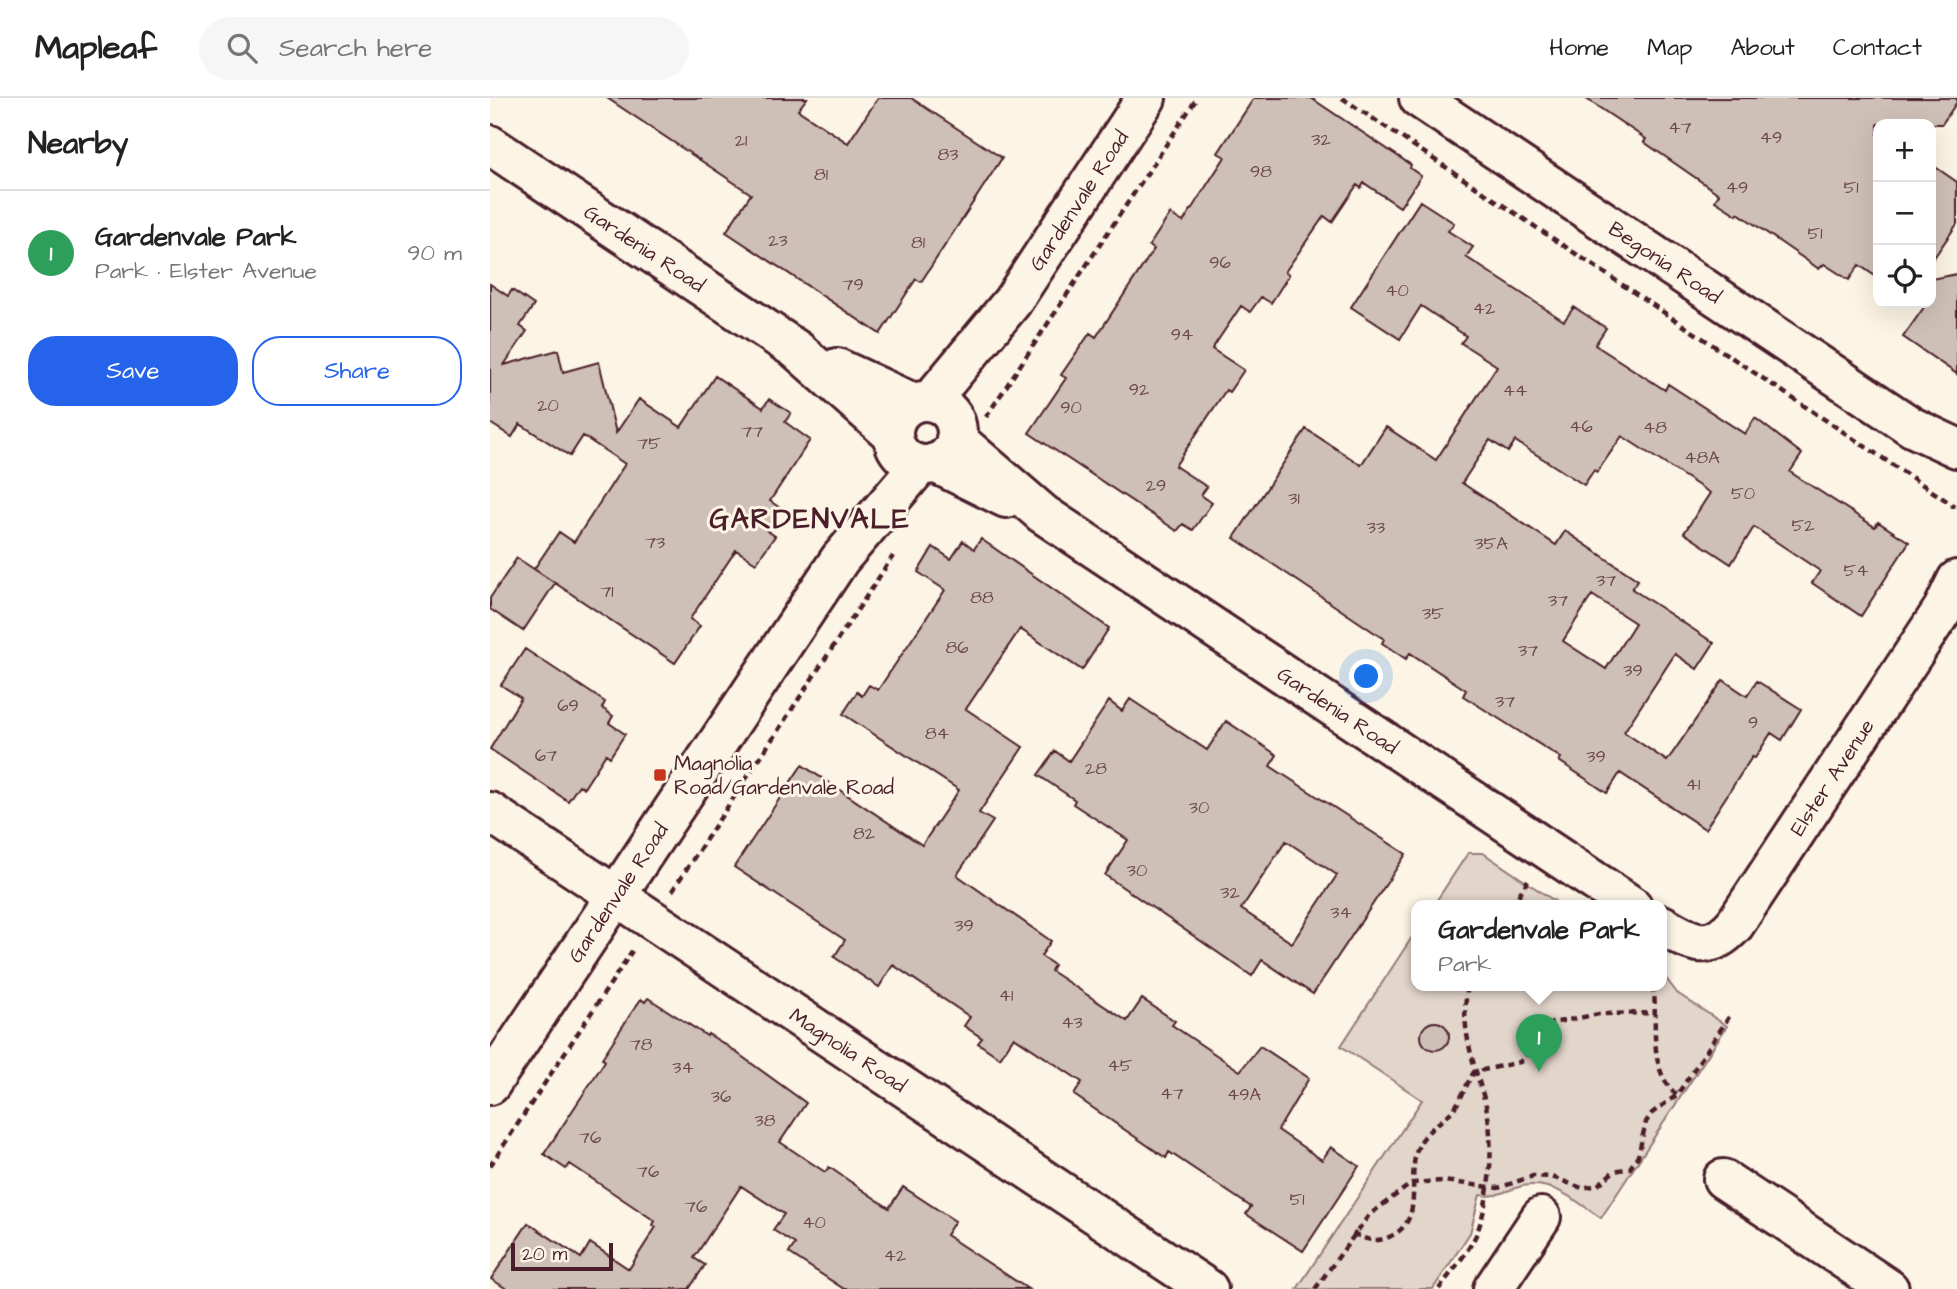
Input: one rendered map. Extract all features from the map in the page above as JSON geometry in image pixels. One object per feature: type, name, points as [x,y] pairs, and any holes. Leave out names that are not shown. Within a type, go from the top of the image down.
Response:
[{"type":"street","name":"Gardenvale Road","points":[[490,1085],[840,559],[930,436],[1012,302],[1146,98]]},
{"type":"street","name":"Begonia Road","points":[[1419,98],[1912,427],[1957,448]]},
{"type":"street","name":"Gardenia Road","points":[[490,145],[1623,900]]},
{"type":"street","name":"Begonia Road","points":[[1912,427],[1955,490]]},
{"type":"street","name":"Elster Avenue","points":[[1667,928],[1702,944],[1715,941],[1735,924],[1952,595]]},
{"type":"street","name":"Magnolia Road","points":[[490,812],[1208,1289]]},
{"type":"street","points":[[1723,1179],[1889,1289]]},
{"type":"street","points":[[1493,1289],[1541,1217]]},
{"type":"path","points":[[930,436],[989,428],[986,416],[1197,98]]},
{"type":"path","points":[[1342,98],[1953,505],[1955,490]]},
{"type":"path","points":[[490,1166],[898,549]]},
{"type":"path","points":[[1516,900],[1533,873]]},
{"type":"path","points":[[1439,1289],[1476,1235],[1487,1187],[1491,1135],[1466,1039],[1464,1005],[1467,991]]},
{"type":"path","points":[[1652,991],[1656,1013],[1658,1065],[1665,1085],[1677,1095]]},
{"type":"path","points":[[1353,1233],[1366,1240],[1383,1240],[1400,1232],[1411,1218],[1415,1198],[1412,1182],[1419,1145],[1431,1127],[1456,1105],[1474,1072],[1520,1062],[1552,1023],[1599,1014],[1656,1013]]},
{"type":"path","points":[[1315,1289],[1353,1233],[1369,1215],[1412,1182],[1443,1181],[1498,1188],[1533,1176],[1552,1177],[1582,1188],[1598,1185],[1614,1171],[1630,1168],[1638,1156],[1646,1122],[1652,1113],[1677,1095],[1729,1017]]},
{"type":"shaded area","points":[[1468,853],[1483,853],[1553,900],[1437,900]]},
{"type":"shaded area","points":[[1411,939],[1411,991],[1667,991],[1667,980],[1677,993],[1727,1026],[1601,1218],[1574,1199],[1544,1186],[1522,1186],[1497,1195],[1480,1195],[1470,1233],[1433,1289],[1297,1289],[1422,1100],[1341,1046]]},
{"type":"building","points":[[607,98],[807,98],[798,110],[848,143],[878,98],[911,98],[1002,158],[921,282],[916,279],[880,334],[726,232],[751,194]]},
{"type":"building","points":[[1254,98],[1311,98],[1411,165],[1410,168],[1421,176],[1400,207],[1364,183],[1361,188],[1357,185],[1332,222],[1324,216],[1285,272],[1289,275],[1271,303],[1261,297],[1250,312],[1241,306],[1212,349],[1244,370],[1229,392],[1226,390],[1175,466],[1207,487],[1201,495],[1212,503],[1193,530],[1183,524],[1177,531],[1029,433],[1066,378],[1061,375],[1090,333],[1096,337],[1154,249],[1149,246],[1170,214],[1183,222],[1225,157],[1218,153]]},
{"type":"building","points":[[1585,98],[1957,98],[1942,124],[1936,124],[1936,119],[1873,119],[1873,275],[1859,265],[1849,280],[1824,264],[1819,269],[1738,213],[1737,215],[1715,201],[1719,194],[1644,142],[1646,139]]},
{"type":"building","points":[[1936,167],[1957,182],[1957,224],[1936,255]]},
{"type":"building","points":[[1420,201],[1454,223],[1448,231],[1473,247],[1466,257],[1564,321],[1574,307],[1606,328],[1595,345],[1665,390],[1668,384],[1745,434],[1755,418],[1802,454],[1790,472],[1875,527],[1878,522],[1909,542],[1861,616],[1812,583],[1820,571],[1754,527],[1731,564],[1684,533],[1710,493],[1622,436],[1597,472],[1594,470],[1584,485],[1515,441],[1508,452],[1490,440],[1462,483],[1556,545],[1565,531],[1638,580],[1632,589],[1714,643],[1697,669],[1675,654],[1624,732],[1667,761],[1723,680],[1747,696],[1757,681],[1801,709],[1782,740],[1771,733],[1705,829],[1620,773],[1607,793],[1559,761],[1561,758],[1463,696],[1466,690],[1410,653],[1406,659],[1382,643],[1384,639],[1234,538],[1306,429],[1361,465],[1386,427],[1436,460],[1497,366],[1461,343],[1466,336],[1421,306],[1400,339],[1351,307]],"holes":[[[1592,595],[1635,623],[1606,669],[1563,641]]]},
{"type":"building","points":[[1957,274],[1957,374],[1903,337],[1923,308],[1936,308],[1936,278]]},
{"type":"building","points":[[490,284],[508,296],[512,290],[534,305],[520,326],[527,331],[504,365],[558,350],[563,372],[599,362],[616,433],[639,399],[681,427],[715,376],[763,408],[769,399],[791,413],[785,422],[810,440],[770,501],[780,508],[766,530],[775,536],[756,563],[736,550],[690,619],[700,626],[675,663],[534,569],[559,532],[574,542],[625,464],[583,436],[570,456],[520,424],[512,437],[490,423]]},
{"type":"building","points":[[981,539],[1109,628],[1082,670],[1020,629],[966,709],[1023,747],[979,813],[993,821],[957,875],[1051,941],[1041,956],[1054,965],[1051,971],[1127,1021],[1142,999],[1175,1021],[1172,1025],[1240,1071],[1260,1046],[1309,1078],[1278,1130],[1322,1160],[1331,1147],[1359,1166],[1303,1251],[1246,1214],[1251,1207],[1169,1152],[1166,1158],[1074,1095],[1082,1082],[1014,1037],[1000,1058],[978,1043],[982,1038],[964,1026],[970,1017],[893,965],[879,987],[834,957],[845,940],[734,867],[802,765],[922,845],[959,790],[843,714],[857,692],[862,696],[869,685],[878,690],[945,590],[918,572],[933,547],[951,559],[963,541],[974,549]]},
{"type":"building","points":[[517,558],[555,583],[523,631],[490,609],[490,598]]},
{"type":"building","points":[[525,649],[605,702],[602,708],[613,716],[609,723],[625,734],[610,757],[606,754],[584,788],[579,785],[568,801],[490,749],[521,698],[501,685]]},
{"type":"building","points":[[1130,699],[1207,750],[1226,721],[1277,755],[1270,766],[1406,854],[1313,994],[1262,960],[1252,976],[1105,875],[1128,840],[1073,804],[1075,800],[1038,775],[1055,751],[1069,761],[1109,701],[1122,711]],"holes":[[[1286,841],[1337,875],[1292,943],[1241,909]]]},
{"type":"building","points":[[648,998],[726,1045],[806,1103],[780,1142],[825,1172],[829,1167],[889,1208],[903,1187],[955,1221],[946,1235],[1028,1289],[844,1289],[789,1253],[795,1244],[773,1230],[784,1214],[741,1186],[694,1258],[705,1265],[689,1289],[507,1289],[491,1279],[528,1223],[581,1258],[590,1243],[629,1269],[656,1227],[653,1225],[655,1221],[570,1164],[566,1169],[544,1154],[605,1061],[602,1058],[630,1015],[641,999],[645,1002]]},
{"type":"building","points":[[1435,1022],[1445,1026],[1449,1036],[1445,1046],[1435,1050],[1425,1046],[1421,1036],[1425,1026]]},
{"type":"place","name":"Magnolia Road/Gardenvale Road","points":[[660,775]]},
{"type":"place","name":"Gardenvale Park","points":[[1539,1072]]},
{"type":"district","name":"GARDENVALE","points":[[810,518]]}]
